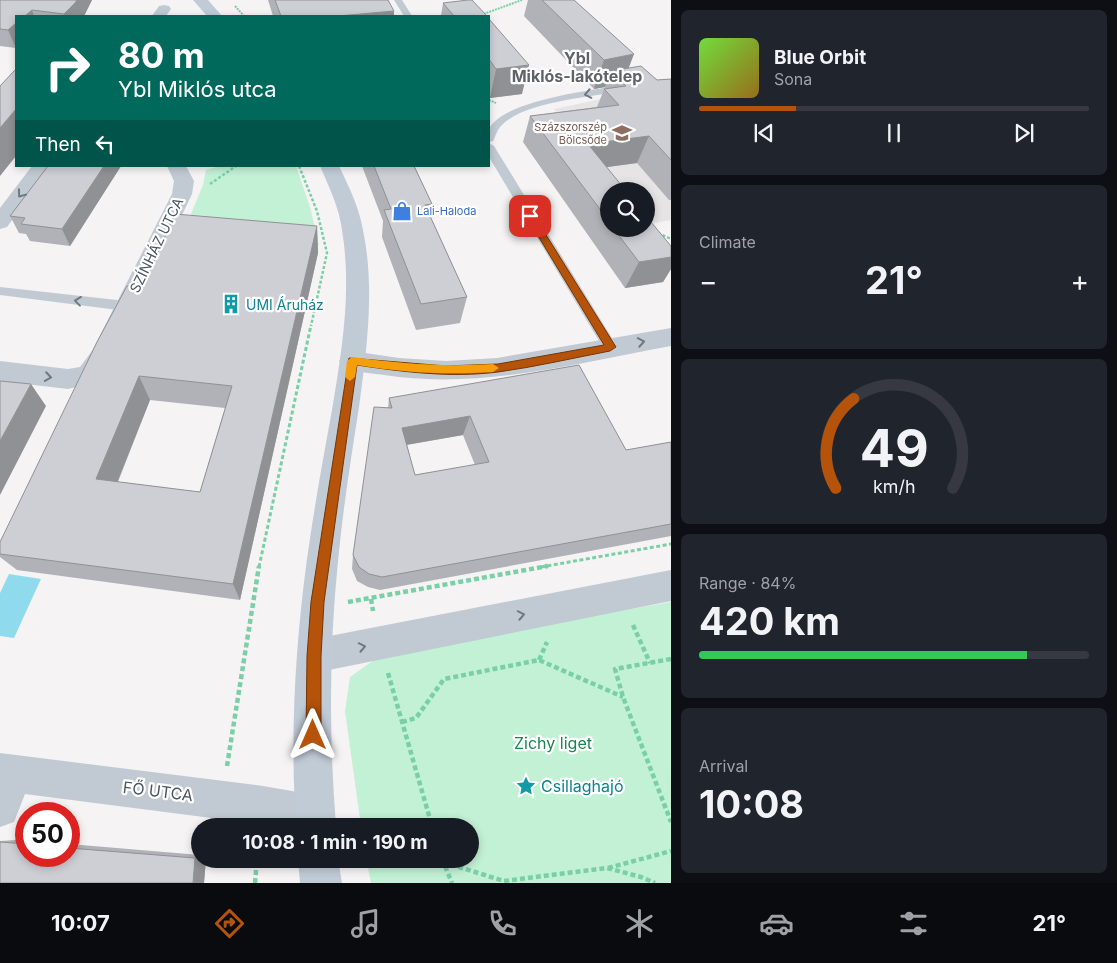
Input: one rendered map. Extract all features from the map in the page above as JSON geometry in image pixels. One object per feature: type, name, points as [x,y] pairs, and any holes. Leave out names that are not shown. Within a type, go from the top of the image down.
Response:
[{"type":"main road","points":[[200,0],[214,15]]},
{"type":"main road","points":[[315,818],[314,656],[318,602],[352,361],[358,302],[358,257],[346,202],[339,182],[330,167]]},
{"type":"main road","points":[[319,868],[321,883]]},
{"type":"street","points":[[0,222],[41,167]]},
{"type":"street","name":"SZÍNHÁZ UTCA","points":[[0,371],[84,382],[102,357],[182,194],[184,181],[177,167]]},
{"type":"street","points":[[352,361],[399,368],[446,370],[498,368],[671,337]]},
{"type":"street","points":[[314,656],[671,585]]},
{"type":"street","points":[[0,808],[8,773]]},
{"type":"street","name":"FŐ UTCA","points":[[8,773],[222,799],[306,818]]},
{"type":"lane","points":[[398,0],[407,15]]},
{"type":"lane","points":[[490,137],[496,126],[514,112],[544,103],[634,86]]},
{"type":"lane","points":[[490,149],[610,347]]},
{"type":"lane","points":[[0,291],[126,306]]},
{"type":"path","points":[[481,15],[522,0]]},
{"type":"path","points":[[222,799],[256,579],[327,253],[317,211],[299,167]]},
{"type":"path","points":[[655,231],[671,239]]},
{"type":"path","points":[[371,599],[671,544]]},
{"type":"path","points":[[633,625],[650,663]]},
{"type":"path","points":[[380,644],[430,818]]},
{"type":"path","points":[[671,659],[615,670],[623,698],[671,822]]},
{"type":"path","points":[[402,722],[416,718],[444,678],[540,660],[623,698]]},
{"type":"path","points":[[466,868],[504,881],[607,868],[671,851]]},
{"type":"path","points":[[255,883],[257,868]]},
{"type":"path","points":[[445,868],[452,883]]},
{"type":"path","points":[[607,868],[641,877],[654,883]]},
{"type":"shaded area","name":"Százszorszép Bölcsőde","points":[[671,84],[671,220],[655,223],[655,182],[615,182],[554,109]]},
{"type":"green space","points":[[216,167],[296,167],[310,207],[319,245],[190,234],[186,226],[203,185],[206,170]]},
{"type":"green space","name":"Zichy liget","points":[[671,602],[671,883],[371,883],[368,868],[479,868],[479,818],[360,818],[345,711],[350,677],[374,660],[421,646]]},
{"type":"water","points":[[9,574],[41,579],[14,638],[0,636],[0,593]]},
{"type":"building","points":[[0,0],[77,0],[64,14],[32,10],[26,15],[15,15],[15,24],[8,30],[0,29]]},
{"type":"building","points":[[275,0],[388,0],[394,11],[349,15],[281,15]]},
{"type":"building","points":[[472,0],[486,15],[453,15],[443,3]]},
{"type":"building","points":[[542,0],[574,0],[634,54],[604,60]]},
{"type":"building","points":[[490,20],[529,65],[496,69],[490,60]]},
{"type":"building","points":[[641,66],[657,80],[671,79],[671,160],[649,136],[588,144],[619,182],[600,182],[600,209],[530,116],[619,105],[604,89],[626,86],[611,71]]},
{"type":"building","points":[[15,70],[15,110],[0,128],[0,86]]},
{"type":"building","points":[[47,167],[103,167],[62,229],[21,224],[25,218],[10,216]]},
{"type":"building","points":[[374,167],[414,167],[432,204],[425,205],[467,297],[421,304],[384,210],[391,209]]},
{"type":"building","points":[[175,214],[317,226],[233,584],[0,554],[0,542],[97,342],[127,286],[142,288]],"holes":[[[139,376],[232,386],[200,492],[96,479]]]},
{"type":"building","points":[[655,227],[671,246],[671,257],[639,262],[620,237],[655,237]]},
{"type":"building","points":[[579,365],[626,450],[671,442],[671,524],[382,577],[369,574],[359,567],[353,555],[374,407],[392,408],[389,398]],"holes":[[[470,416],[489,462],[415,475],[402,428]]]},
{"type":"building","points":[[0,381],[31,384],[0,441]]},
{"type":"building","points":[[0,842],[15,843],[15,867],[80,867],[80,849],[191,858],[191,868],[194,868],[193,883],[0,883]]},
{"type":"slow traffic","points":[[350,377],[352,361],[399,368],[446,370],[493,368]]},
{"type":"place","name":"Százszorszép Bölcsőde","points":[[622,133]]},
{"type":"place","name":"Lali-Haloda","points":[[402,211]]},
{"type":"place","name":"UMI Áruház","points":[[231,304]]},
{"type":"place","name":"Csillaghajó","points":[[526,786]]},
{"type":"district","name":"Ybl Miklós-lakótelep","points":[[577,67]]},
{"type":"route","points":[[313,735],[313,682],[318,602],[352,361],[399,368],[446,370],[498,368],[610,347],[530,216]]}]
